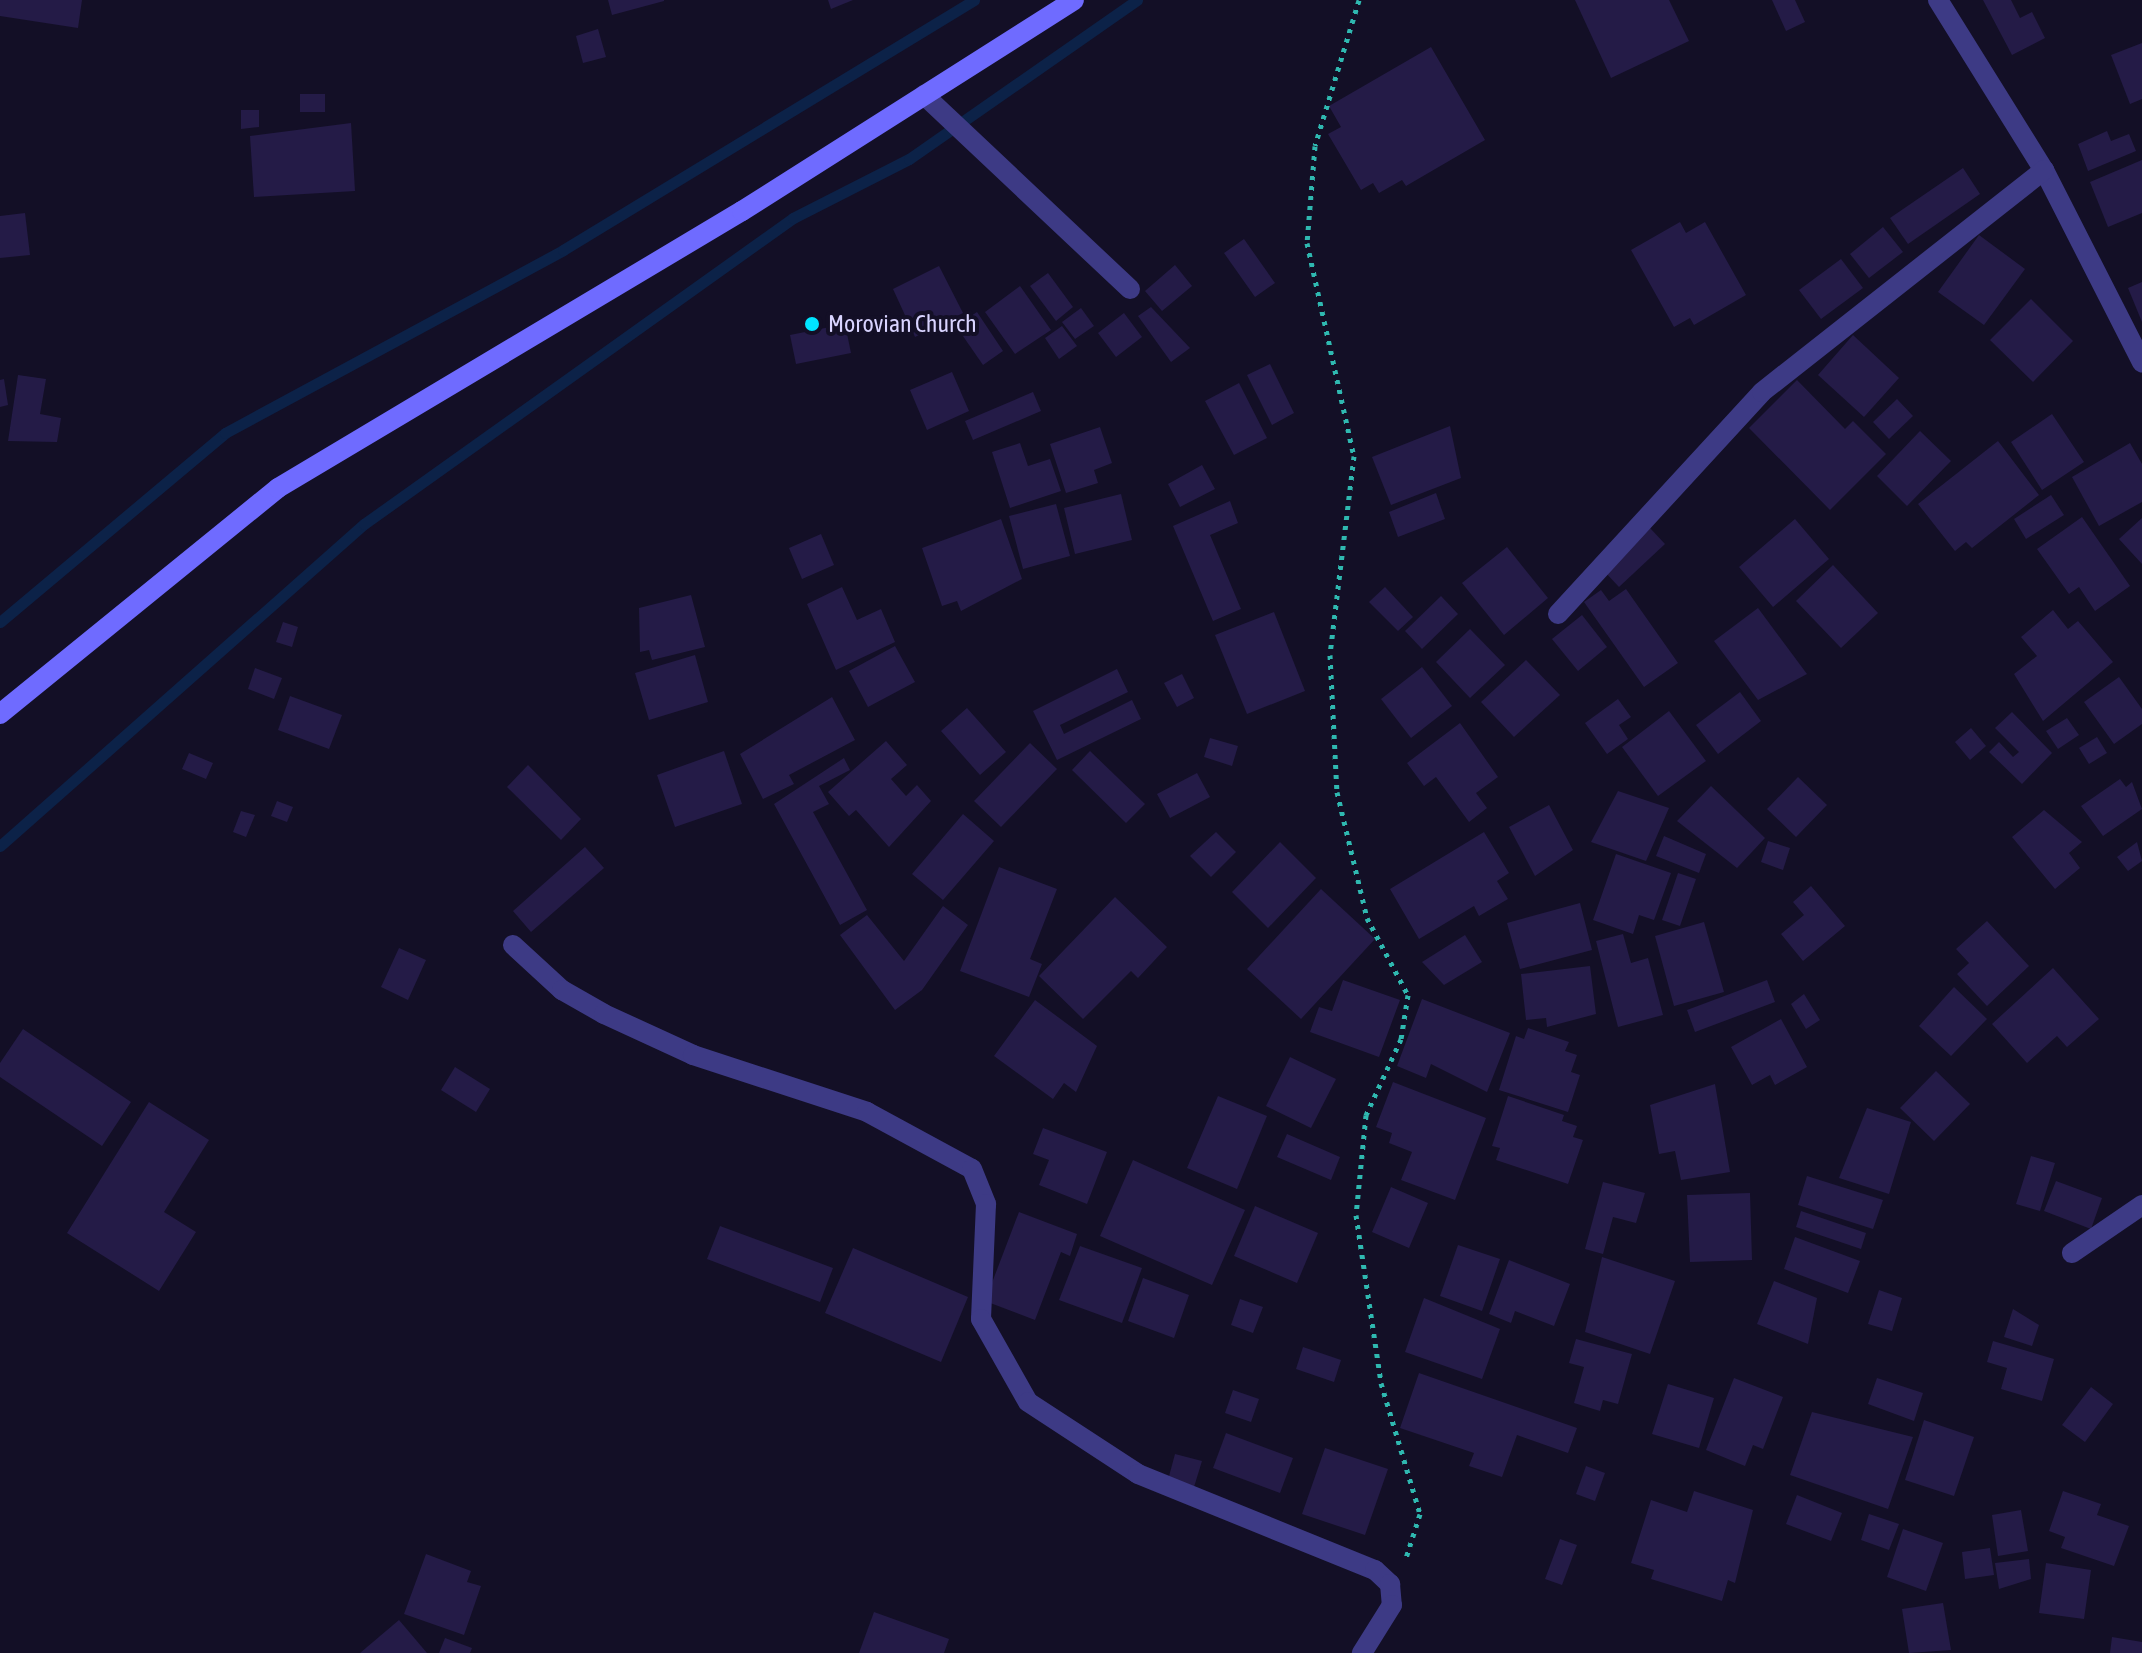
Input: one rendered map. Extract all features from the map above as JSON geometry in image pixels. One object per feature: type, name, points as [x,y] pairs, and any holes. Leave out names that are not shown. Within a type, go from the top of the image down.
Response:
[{"type":"main road","points":[[0,714],[278,488],[924,95],[1074,0]]},
{"type":"street","points":[[1938,0],[2044,170],[2142,362]]},
{"type":"street","points":[[924,95],[1130,289]]},
{"type":"street","points":[[1558,614],[1762,392],[2044,170]]},
{"type":"street","points":[[513,945],[562,990],[604,1014],[693,1055],[867,1112],[953,1155],[972,1169],[986,1204],[981,1319],[1028,1402],[1138,1474],[1354,1560],[1390,1584],[1384,1628],[1362,1653]]},
{"type":"street","points":[[2072,1253],[2142,1205]]},
{"type":"path","points":[[1359,0],[1315,146],[1307,243],[1354,456],[1330,655],[1337,792],[1367,918],[1408,995],[1401,1039],[1366,1115],[1356,1215],[1381,1383],[1420,1514],[1411,1553],[1390,1584]]},
{"type":"building","points":[[0,0],[82,0],[78,28],[0,16]]},
{"type":"building","points":[[608,0],[664,0],[664,1],[612,15]]},
{"type":"building","points":[[828,0],[853,0],[831,9]]},
{"type":"building","points":[[1575,0],[1669,0],[1689,41],[1611,78]]},
{"type":"building","points":[[1772,0],[1795,0],[1805,22],[1786,31]]},
{"type":"building","points":[[1983,0],[2011,0],[2020,18],[2032,12],[2045,38],[2012,55]]},
{"type":"building","points":[[598,29],[606,57],[583,63],[576,36]]},
{"type":"building","points":[[2142,43],[2142,99],[2130,104],[2111,55]]},
{"type":"building","points":[[1431,47],[1485,140],[1406,186],[1402,180],[1379,193],[1373,183],[1361,190],[1328,134],[1341,127],[1329,106]]},
{"type":"building","points":[[300,94],[325,94],[325,112],[300,112]]},
{"type":"building","points":[[241,110],[259,110],[259,127],[241,129]]},
{"type":"building","points":[[351,123],[355,191],[254,197],[250,136]]},
{"type":"building","points":[[2107,131],[2111,141],[2129,134],[2136,151],[2088,171],[2078,144]]},
{"type":"building","points":[[2142,160],[2142,213],[2108,227],[2090,182]]},
{"type":"building","points":[[1963,168],[1980,194],[1908,244],[1890,218]]},
{"type":"building","points":[[25,213],[30,255],[0,258],[0,216]]},
{"type":"building","points":[[1680,222],[1686,233],[1705,222],[1746,295],[1694,325],[1690,318],[1674,327],[1631,250]]},
{"type":"building","points":[[1883,227],[1903,252],[1869,278],[1850,254]]},
{"type":"building","points":[[1979,235],[2025,269],[1984,325],[1938,292]]},
{"type":"building","points":[[1244,239],[1275,283],[1255,297],[1224,253]]},
{"type":"building","points":[[1841,259],[1863,288],[1821,319],[1799,290]]},
{"type":"building","points":[[1175,265],[1192,286],[1162,311],[1145,291]]},
{"type":"building","points":[[939,266],[963,313],[915,337],[893,289]]},
{"type":"building","points":[[1048,273],[1073,307],[1056,321],[1030,286]]},
{"type":"building","points":[[2142,282],[2142,322],[2128,288]]},
{"type":"building","points":[[1020,286],[1051,330],[1015,354],[985,312]]},
{"type":"building","points":[[2031,299],[2073,341],[2033,382],[1990,340]]},
{"type":"building","points":[[1151,307],[1190,348],[1171,362],[1138,316]]},
{"type":"building","points":[[1081,308],[1094,326],[1075,339],[1062,322]]},
{"type":"building","points":[[977,312],[1003,351],[983,365],[956,326]]},
{"type":"building","points":[[1124,313],[1142,337],[1116,357],[1098,333]]},
{"type":"building","points":[[845,324],[851,353],[796,364],[790,335]]},
{"type":"building","points":[[1062,326],[1077,346],[1059,359],[1045,338]]},
{"type":"building","points":[[1853,335],[1899,378],[1864,417],[1818,375]]},
{"type":"building","points":[[1270,364],[1294,413],[1272,425],[1247,375]]},
{"type":"building","points":[[952,372],[969,411],[927,430],[910,390]]},
{"type":"building","points":[[18,375],[46,379],[40,414],[61,418],[57,442],[8,441]]},
{"type":"building","points":[[4,379],[8,405],[0,407],[0,380]]},
{"type":"building","points":[[1797,380],[1845,429],[1853,421],[1886,454],[1830,510],[1749,428]]},
{"type":"building","points":[[1239,383],[1267,438],[1234,455],[1205,401]]},
{"type":"building","points":[[1033,392],[1041,411],[973,440],[965,421]]},
{"type":"building","points":[[1897,399],[1913,416],[1889,439],[1873,422]]},
{"type":"building","points":[[2052,414],[2084,462],[2042,490],[2011,442]]},
{"type":"building","points":[[1450,426],[1461,478],[1391,505],[1372,457]]},
{"type":"building","points":[[1100,427],[1112,463],[1094,470],[1098,483],[1066,493],[1050,444]]},
{"type":"building","points":[[1920,431],[1951,461],[1907,506],[1877,476]]},
{"type":"building","points":[[1998,441],[2039,495],[1972,548],[1966,542],[1955,551],[1918,504]]},
{"type":"building","points":[[1020,443],[1028,466],[1050,459],[1061,491],[1010,508],[992,452]]},
{"type":"building","points":[[2130,443],[2142,464],[2142,502],[2099,526],[2072,477]]},
{"type":"building","points":[[1202,465],[1215,489],[1180,507],[1168,484]]},
{"type":"building","points":[[1436,493],[1445,519],[1398,537],[1389,512]]},
{"type":"building","points":[[1121,494],[1132,540],[1075,554],[1064,508]]},
{"type":"building","points":[[2051,495],[2064,515],[2026,539],[2014,519]]},
{"type":"building","points":[[1230,501],[1238,523],[1210,535],[1241,609],[1213,621],[1173,526]]},
{"type":"building","points":[[1056,504],[1070,556],[1023,569],[1009,516]]},
{"type":"building","points":[[2082,517],[2130,586],[2095,611],[2079,587],[2069,594],[2037,549]]},
{"type":"building","points":[[2142,518],[2142,564],[2119,539]]},
{"type":"building","points":[[1001,519],[1022,579],[961,611],[957,601],[942,606],[922,548]]},
{"type":"building","points":[[1795,519],[1829,559],[1773,607],[1739,567]]},
{"type":"building","points":[[1650,528],[1665,544],[1619,587],[1604,571]]},
{"type":"building","points":[[821,534],[834,565],[802,579],[789,548]]},
{"type":"building","points":[[1507,547],[1548,598],[1504,635],[1462,583]]},
{"type":"building","points":[[1833,565],[1878,613],[1841,648],[1796,601]]},
{"type":"building","points":[[842,587],[857,620],[881,609],[895,642],[836,670],[807,604]]},
{"type":"building","points":[[1385,587],[1413,617],[1398,631],[1369,602]]},
{"type":"building","points":[[1626,589],[1678,663],[1644,687],[1584,602],[1601,590],[1609,601]]},
{"type":"building","points":[[691,595],[705,647],[652,660],[649,650],[640,652],[639,608]]},
{"type":"building","points":[[1441,596],[1458,614],[1422,649],[1405,631]]},
{"type":"building","points":[[1758,608],[1807,674],[1758,700],[1714,641]]},
{"type":"building","points":[[2053,610],[2068,629],[2078,621],[2113,662],[2043,721],[2014,674],[2037,656],[2021,637]]},
{"type":"building","points":[[1274,612],[1305,691],[1247,714],[1215,635]]},
{"type":"building","points":[[1582,615],[1607,647],[1578,671],[1552,639]]},
{"type":"building","points":[[283,622],[298,627],[292,647],[276,642]]},
{"type":"building","points":[[1470,629],[1505,665],[1470,698],[1436,662]]},
{"type":"building","points":[[895,646],[915,682],[868,707],[849,671]]},
{"type":"building","points":[[695,655],[708,702],[649,720],[635,673]]},
{"type":"building","points":[[1526,660],[1560,695],[1514,737],[1481,702]]},
{"type":"building","points":[[1422,667],[1452,706],[1411,738],[1381,699]]},
{"type":"building","points":[[255,668],[282,678],[274,699],[248,689]]},
{"type":"building","points":[[1117,669],[1128,692],[1060,725],[1064,734],[1132,700],[1141,719],[1057,760],[1033,711]]},
{"type":"building","points":[[1182,674],[1194,698],[1177,707],[1164,683]]},
{"type":"building","points":[[2119,677],[2142,709],[2142,724],[2114,744],[2084,702]]},
{"type":"building","points":[[1740,692],[1761,721],[1718,754],[1696,725]]},
{"type":"building","points":[[290,696],[342,715],[329,749],[278,730]]},
{"type":"building","points":[[832,697],[855,740],[789,775],[794,784],[763,799],[740,754]]},
{"type":"building","points":[[1618,699],[1631,717],[1619,725],[1628,739],[1607,754],[1585,723]]},
{"type":"building","points":[[967,708],[1006,752],[980,775],[941,731]]},
{"type":"building","points":[[1669,711],[1706,761],[1658,796],[1622,747]]},
{"type":"building","points":[[2012,712],[2052,753],[2022,784],[1989,752],[1999,742],[2013,757],[2019,752],[1995,728]]},
{"type":"building","points":[[2067,718],[2079,735],[2058,749],[2046,731]]},
{"type":"building","points":[[1460,723],[1498,777],[1476,793],[1487,808],[1469,822],[1436,777],[1424,786],[1407,763]]},
{"type":"building","points":[[1971,728],[1986,746],[1970,760],[1955,742]]},
{"type":"building","points":[[2097,737],[2107,753],[2089,764],[2079,748]]},
{"type":"building","points":[[1210,738],[1238,746],[1232,766],[1204,757]]},
{"type":"building","points":[[886,741],[907,765],[891,779],[906,796],[917,785],[931,801],[889,847],[856,810],[849,816],[828,792]]},
{"type":"building","points":[[1030,743],[1057,769],[1001,827],[974,801]]},
{"type":"building","points":[[724,751],[742,804],[675,827],[657,775]]},
{"type":"building","points":[[1090,751],[1145,804],[1126,823],[1072,770]]},
{"type":"building","points":[[189,753],[213,763],[206,779],[182,769]]},
{"type":"building","points":[[844,758],[850,770],[819,786],[829,804],[813,812],[867,910],[840,925],[774,804]]},
{"type":"building","points":[[528,765],[581,819],[561,840],[507,787]]},
{"type":"building","points":[[1197,773],[1210,797],[1170,818],[1157,794]]},
{"type":"building","points":[[1798,777],[1827,805],[1796,837],[1767,809]]},
{"type":"building","points":[[2120,779],[2126,787],[2132,782],[2142,809],[2103,836],[2081,806]]},
{"type":"building","points":[[1711,786],[1765,838],[1737,868],[1677,821]]},
{"type":"building","points":[[1618,791],[1669,808],[1646,861],[1591,842]]},
{"type":"building","points":[[277,801],[293,807],[287,822],[271,816]]},
{"type":"building","points":[[1549,805],[1573,850],[1535,876],[1509,827]]},
{"type":"building","points":[[2044,810],[2082,842],[2069,853],[2080,868],[2055,889],[2012,837]]},
{"type":"building","points":[[241,811],[255,815],[246,837],[233,832]]},
{"type":"building","points":[[963,814],[994,841],[943,900],[912,874]]},
{"type":"building","points":[[1216,832],[1236,852],[1211,877],[1190,856]]},
{"type":"building","points":[[1484,832],[1509,873],[1497,881],[1508,899],[1479,916],[1474,906],[1419,939],[1390,889]]},
{"type":"building","points":[[1664,836],[1706,854],[1699,873],[1656,856]]},
{"type":"building","points":[[1768,841],[1790,848],[1783,870],[1761,862]]},
{"type":"building","points":[[1280,842],[1316,878],[1268,928],[1232,892]]},
{"type":"building","points":[[2137,842],[2142,861],[2128,871],[2117,857]]},
{"type":"building","points":[[585,847],[604,868],[531,932],[513,911]]},
{"type":"building","points":[[1616,854],[1671,873],[1654,920],[1639,915],[1633,934],[1593,920]]},
{"type":"building","points":[[999,867],[1057,889],[1030,959],[1042,964],[1029,997],[960,971]]},
{"type":"building","points":[[1678,873],[1696,879],[1680,926],[1662,920]]},
{"type":"building","points":[[1811,886],[1845,926],[1803,961],[1781,934],[1804,915],[1793,902]]},
{"type":"building","points":[[1321,889],[1375,939],[1301,1019],[1247,969]]},
{"type":"building","points":[[1115,897],[1167,947],[1138,978],[1131,971],[1083,1019],[1039,976]]},
{"type":"building","points":[[1580,903],[1592,950],[1520,969],[1507,923]]},
{"type":"building","points":[[943,906],[968,925],[922,990],[895,1010],[840,935],[867,915],[904,961]]},
{"type":"building","points":[[1987,921],[2029,966],[1987,1006],[1957,974],[1969,963],[1956,949]]},
{"type":"building","points":[[1704,922],[1724,992],[1674,1006],[1655,936]]},
{"type":"building","points":[[1623,934],[1631,963],[1648,958],[1663,1015],[1618,1027],[1596,941]]},
{"type":"building","points":[[1465,935],[1482,962],[1444,985],[1422,962]]},
{"type":"building","points":[[399,948],[426,960],[408,1000],[381,987]]},
{"type":"building","points":[[1590,966],[1596,1014],[1547,1027],[1546,1018],[1526,1020],[1521,974]]},
{"type":"building","points":[[2053,968],[2099,1019],[2067,1047],[2057,1036],[2027,1063],[1992,1024]]},
{"type":"building","points":[[1343,980],[1400,1000],[1379,1057],[1310,1032],[1319,1007],[1332,1011]]},
{"type":"building","points":[[1767,980],[1775,1002],[1695,1032],[1687,1010]]},
{"type":"building","points":[[1954,987],[1987,1019],[1951,1056],[1919,1026]]},
{"type":"building","points":[[1804,994],[1820,1020],[1806,1029],[1791,1004]]},
{"type":"building","points":[[1422,999],[1510,1033],[1487,1092],[1431,1064],[1426,1078],[1397,1066]]},
{"type":"building","points":[[1035,1000],[1097,1046],[1076,1092],[1064,1083],[1053,1099],[994,1056]]},
{"type":"building","points":[[1781,1019],[1807,1067],[1775,1085],[1770,1075],[1752,1085],[1731,1047]]},
{"type":"building","points":[[1528,1028],[1569,1042],[1565,1051],[1577,1055],[1571,1072],[1580,1075],[1568,1112],[1499,1090],[1516,1036],[1524,1039]]},
{"type":"building","points":[[23,1029],[131,1102],[102,1146],[0,1077],[0,1063]]},
{"type":"building","points":[[1290,1057],[1336,1079],[1311,1128],[1266,1106]]},
{"type":"building","points":[[455,1067],[490,1089],[476,1112],[441,1090]]},
{"type":"building","points":[[1936,1071],[1970,1104],[1934,1141],[1900,1108]]},
{"type":"building","points":[[1393,1082],[1486,1118],[1455,1200],[1401,1180],[1412,1152],[1389,1143],[1392,1133],[1376,1127]]},
{"type":"building","points":[[1715,1084],[1730,1172],[1681,1180],[1675,1151],[1659,1154],[1650,1105]]},
{"type":"building","points":[[1218,1096],[1267,1116],[1237,1189],[1187,1168]]},
{"type":"building","points":[[1508,1096],[1564,1115],[1562,1121],[1577,1126],[1573,1137],[1583,1140],[1568,1184],[1496,1160],[1500,1148],[1492,1146]]},
{"type":"building","points":[[149,1102],[209,1140],[164,1212],[196,1232],[159,1291],[67,1233]]},
{"type":"building","points":[[1867,1108],[1911,1122],[1889,1194],[1839,1178]]},
{"type":"building","points":[[1043,1128],[1107,1152],[1087,1204],[1039,1185],[1049,1160],[1033,1154]]},
{"type":"building","points":[[1287,1134],[1340,1157],[1331,1180],[1277,1157]]},
{"type":"building","points":[[2031,1156],[2055,1163],[2040,1211],[2016,1204]]},
{"type":"building","points":[[1133,1160],[1245,1210],[1212,1285],[1100,1236]]},
{"type":"building","points":[[1807,1176],[1883,1200],[1873,1229],[1798,1205]]},
{"type":"building","points":[[2056,1181],[2102,1198],[2091,1229],[2044,1211]]},
{"type":"building","points":[[1603,1182],[1645,1193],[1636,1223],[1613,1217],[1603,1254],[1585,1249]]},
{"type":"building","points":[[1391,1187],[1428,1203],[1409,1248],[1372,1232]]},
{"type":"building","points":[[1750,1193],[1752,1260],[1690,1262],[1687,1195]]},
{"type":"building","points":[[1255,1206],[1318,1233],[1297,1283],[1234,1256]]},
{"type":"building","points":[[1801,1211],[1866,1233],[1861,1249],[1796,1227]]},
{"type":"building","points":[[1019,1212],[1077,1234],[1070,1256],[1061,1252],[1035,1320],[985,1301]]},
{"type":"building","points":[[720,1226],[833,1268],[820,1302],[707,1259]]},
{"type":"building","points":[[1795,1237],[1860,1261],[1848,1293],[1784,1269]]},
{"type":"building","points":[[1458,1245],[1500,1259],[1482,1311],[1440,1296]]},
{"type":"building","points":[[1080,1246],[1142,1268],[1122,1323],[1059,1300]]},
{"type":"building","points":[[853,1248],[968,1297],[941,1362],[825,1313]]},
{"type":"building","points":[[1602,1257],[1675,1281],[1650,1354],[1585,1332]]},
{"type":"building","points":[[1509,1260],[1570,1284],[1554,1326],[1515,1311],[1511,1323],[1489,1314]]},
{"type":"building","points":[[1143,1278],[1189,1295],[1174,1338],[1128,1321]]},
{"type":"building","points":[[1774,1281],[1817,1298],[1808,1344],[1757,1324]]},
{"type":"building","points":[[1879,1290],[1902,1298],[1892,1331],[1868,1324]]},
{"type":"building","points":[[1424,1298],[1500,1329],[1482,1379],[1405,1352]]},
{"type":"building","points":[[1240,1299],[1263,1307],[1253,1333],[1231,1325]]},
{"type":"building","points":[[2013,1309],[2039,1325],[2032,1346],[2004,1337]]},
{"type":"building","points":[[1576,1339],[1632,1354],[1618,1404],[1603,1400],[1600,1411],[1574,1403],[1584,1367],[1569,1363]]},
{"type":"building","points":[[1993,1341],[2054,1359],[2042,1401],[2001,1389],[2007,1368],[1987,1362]]},
{"type":"building","points":[[1303,1347],[1341,1360],[1334,1382],[1296,1369]]},
{"type":"building","points":[[1419,1373],[1577,1428],[1568,1453],[1517,1435],[1502,1477],[1469,1466],[1474,1453],[1400,1428]]},
{"type":"building","points":[[1734,1378],[1783,1397],[1763,1449],[1753,1445],[1745,1466],[1706,1450]]},
{"type":"building","points":[[1877,1378],[1923,1393],[1914,1421],[1868,1404]]},
{"type":"building","points":[[1668,1384],[1714,1398],[1699,1448],[1652,1434]]},
{"type":"building","points":[[2091,1387],[2113,1404],[2085,1442],[2062,1425]]},
{"type":"building","points":[[1233,1390],[1259,1399],[1251,1422],[1225,1413]]},
{"type":"building","points":[[1812,1412],[1913,1437],[1888,1509],[1790,1475]]},
{"type":"building","points":[[1924,1420],[1974,1437],[1954,1496],[1905,1480]]},
{"type":"building","points":[[1226,1433],[1293,1458],[1280,1493],[1213,1468]]},
{"type":"building","points":[[1325,1448],[1388,1469],[1365,1535],[1302,1514]]},
{"type":"building","points":[[1175,1454],[1202,1461],[1194,1487],[1168,1480]]},
{"type":"building","points":[[1586,1466],[1605,1473],[1595,1501],[1576,1494]]},
{"type":"building","points":[[1694,1491],[1753,1510],[1735,1583],[1728,1580],[1722,1601],[1651,1579],[1654,1570],[1631,1563],[1651,1500],[1687,1512]]},
{"type":"building","points":[[2063,1491],[2101,1504],[2097,1515],[2129,1526],[2114,1566],[2061,1548],[2065,1537],[2049,1531]]},
{"type":"building","points":[[1797,1495],[1842,1513],[1831,1541],[1786,1524]]},
{"type":"building","points":[[2021,1510],[2028,1551],[1998,1556],[1992,1515]]},
{"type":"building","points":[[1869,1514],[1899,1524],[1889,1550],[1861,1540]]},
{"type":"building","points":[[1903,1529],[1943,1543],[1926,1591],[1887,1577]]},
{"type":"building","points":[[1560,1539],[1577,1545],[1562,1585],[1545,1579]]},
{"type":"building","points":[[1990,1548],[1994,1575],[1965,1579],[1962,1552]]},
{"type":"building","points":[[426,1554],[471,1571],[467,1582],[481,1586],[464,1635],[404,1614]]},
{"type":"building","points":[[2029,1559],[2031,1579],[1999,1589],[1995,1563]]},
{"type":"building","points":[[2046,1563],[2091,1570],[2084,1619],[2039,1613]]},
{"type":"building","points":[[1943,1603],[1951,1650],[1909,1653],[1902,1609]]},
{"type":"building","points":[[874,1612],[949,1639],[944,1653],[859,1653]]},
{"type":"building","points":[[399,1620],[427,1653],[360,1653]]},
{"type":"building","points":[[2112,1637],[2142,1642],[2142,1653],[2110,1653]]},
{"type":"building","points":[[445,1638],[472,1648],[470,1653],[439,1653]]},
{"type":"waterway","points":[[0,622],[225,433],[563,250],[974,0]]},
{"type":"waterway","points":[[0,846],[364,524],[793,218],[909,159],[1137,0]]},
{"type":"place","name":"Morovian Church","points":[[812,324]]}]
